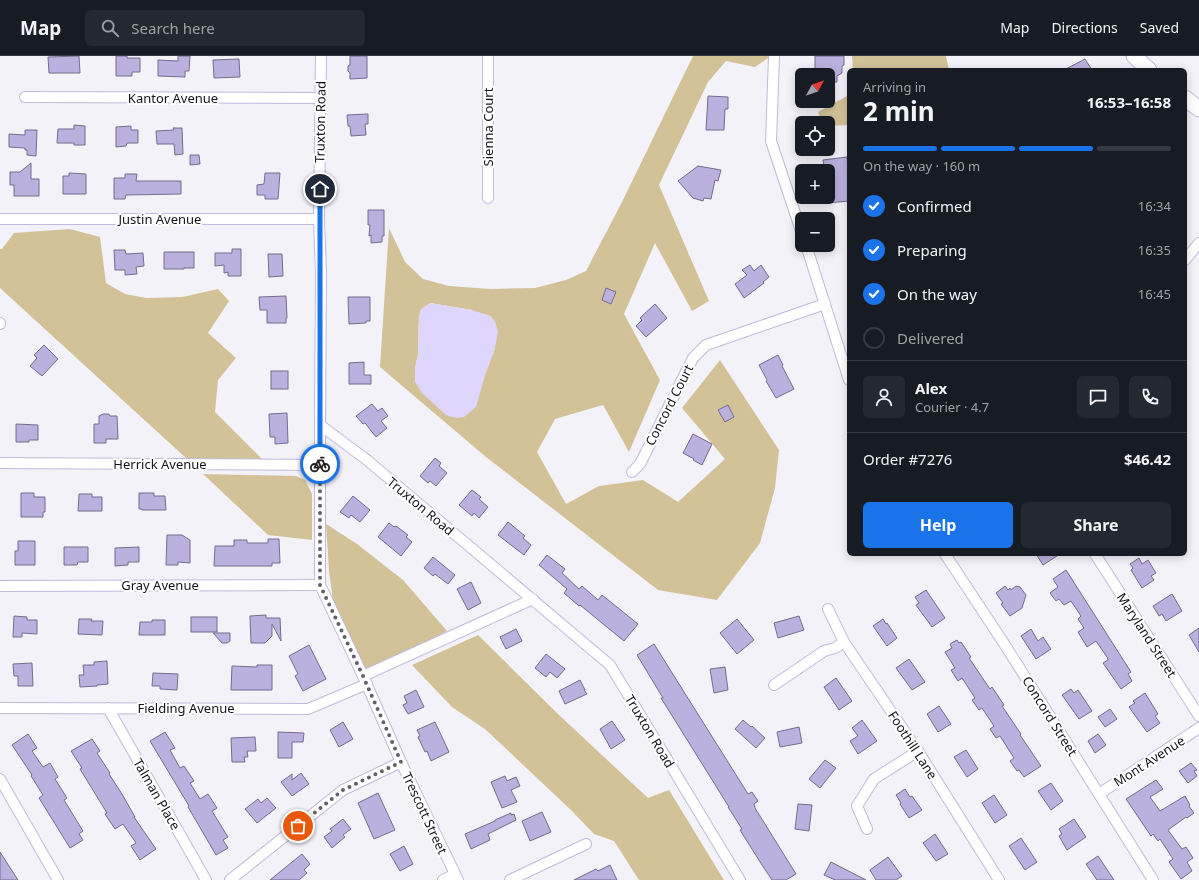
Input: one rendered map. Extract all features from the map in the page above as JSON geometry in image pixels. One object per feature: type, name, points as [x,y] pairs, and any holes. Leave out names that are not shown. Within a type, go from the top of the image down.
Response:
[{"type":"street","name":"Truxton Road","points":[[321,56],[319,219],[321,274],[320,425],[367,460],[610,665],[740,880]]},
{"type":"street","name":"Sienna Court","points":[[488,56],[488,198]]},
{"type":"street","points":[[774,56],[771,141],[795,213]]},
{"type":"street","points":[[1134,56],[1147,68]]},
{"type":"street","name":"Kantor Avenue","points":[[25,97],[321,98]]},
{"type":"street","points":[[1187,100],[1199,109]]},
{"type":"street","name":"Justin Avenue","points":[[0,219],[319,219]]},
{"type":"street","points":[[1187,258],[1199,243]]},
{"type":"street","points":[[808,252],[847,374]]},
{"type":"street","name":"Concord Court","points":[[632,472],[640,464],[693,358],[706,345],[825,304]]},
{"type":"street","name":"Trescott Street","points":[[320,425],[320,585],[365,680],[401,762],[456,877]]},
{"type":"street","name":"Herrick Avenue","points":[[0,463],[320,465]]},
{"type":"street","name":"Concord Street","points":[[946,556],[1005,645],[1153,880]]},
{"type":"street","name":"Maryland Street","points":[[1096,556],[1199,716]]},
{"type":"street","name":"Gray Avenue","points":[[0,586],[320,585]]},
{"type":"street","name":"Fielding Avenue","points":[[0,708],[308,709],[533,599]]},
{"type":"street","name":"Foothill Lane","points":[[828,609],[844,642],[918,751],[1000,880]]},
{"type":"street","points":[[774,685],[824,652],[835,648],[844,642]]},
{"type":"street","name":"Talman Place","points":[[108,708],[206,880]]},
{"type":"street","name":"Mont Avenue","points":[[1099,794],[1199,728]]},
{"type":"street","points":[[867,829],[857,806],[874,779],[918,751]]},
{"type":"street","points":[[230,880],[343,790],[401,762]]},
{"type":"street","points":[[0,779],[58,880]]},
{"type":"street","points":[[510,880],[586,844]]},
{"type":"street","points":[[443,880],[456,877]]},
{"type":"shaded area","points":[[693,56],[771,56],[755,67],[726,61],[708,82],[659,185],[709,301],[692,311],[655,243],[624,314],[660,380],[629,452],[603,405],[555,419],[537,452],[566,504],[599,486],[643,480],[678,502],[725,459],[682,408],[720,360],[779,450],[775,488],[760,543],[717,600],[658,590],[486,457],[380,367],[389,228],[405,262],[423,279],[449,286],[491,289],[535,288],[566,280],[586,271],[622,202]],"holes":[[[430,303],[472,310],[495,348],[486,372],[415,368],[418,355],[419,316]]]},
{"type":"shaded area","points":[[852,56],[946,56],[949,68],[853,68]]},
{"type":"shaded area","points":[[847,96],[847,125],[835,126],[835,116],[819,116],[818,112],[825,108],[835,108],[835,103]]},
{"type":"shaded area","points":[[70,229],[100,237],[106,283],[125,294],[146,298],[182,297],[218,289],[229,301],[208,333],[236,358],[218,380],[215,412],[262,459],[187,459],[0,288],[0,249],[2,249],[14,233]]},
{"type":"shaded area","points":[[430,303],[472,310],[491,316],[498,331],[495,348],[486,372],[476,407],[464,417],[456,418],[446,415],[422,393],[415,382],[415,368],[418,355],[419,316],[421,309]]},
{"type":"shaded area","points":[[203,474],[296,476],[305,480],[312,494],[312,540],[268,535]]},
{"type":"shaded area","points":[[326,524],[357,544],[403,580],[447,631],[367,672],[364,671],[333,601],[329,571]]},
{"type":"shaded area","points":[[478,635],[559,715],[648,798],[669,790],[724,880],[639,880],[614,841],[594,834],[572,811],[485,729],[452,707],[412,665]]},
{"type":"building","points":[[79,56],[80,73],[49,73],[48,57]]},
{"type":"building","points":[[116,56],[140,58],[140,72],[132,72],[132,76],[116,76]]},
{"type":"building","points":[[178,56],[190,56],[189,71],[185,71],[185,77],[158,76],[158,60],[178,61]]},
{"type":"building","points":[[350,56],[367,56],[367,78],[350,79],[348,66],[350,65]]},
{"type":"building","points":[[815,56],[844,56],[842,73],[837,76],[837,82],[835,82],[835,68],[815,68]]},
{"type":"building","points":[[239,59],[240,77],[214,78],[213,60]]},
{"type":"building","points":[[1085,59],[1091,68],[1068,68]]},
{"type":"building","points":[[708,96],[728,97],[728,109],[725,109],[724,130],[706,130]]},
{"type":"building","points":[[368,114],[368,124],[365,124],[366,135],[351,136],[347,115]]},
{"type":"building","points":[[74,125],[85,126],[85,145],[74,145],[74,143],[57,143],[58,129],[74,129]]},
{"type":"building","points":[[131,126],[131,130],[138,130],[138,143],[127,143],[126,146],[116,147],[116,127]]},
{"type":"building","points":[[173,128],[182,128],[183,154],[175,155],[174,144],[157,144],[156,131],[174,130]]},
{"type":"building","points":[[25,130],[37,130],[36,156],[27,155],[27,150],[25,150],[25,148],[9,147],[9,134],[25,135]]},
{"type":"building","points":[[190,155],[199,155],[200,164],[190,165]]},
{"type":"building","points":[[847,157],[847,201],[835,202],[835,164],[824,164],[823,160]]},
{"type":"building","points":[[31,163],[31,179],[39,179],[39,196],[14,196],[14,185],[10,185],[10,172],[20,172]]},
{"type":"building","points":[[698,166],[721,170],[718,181],[715,180],[711,199],[704,198],[703,201],[693,198],[678,181]]},
{"type":"building","points":[[69,173],[86,174],[86,194],[63,194],[63,176],[69,176]]},
{"type":"building","points":[[265,173],[280,173],[278,199],[265,199],[265,195],[257,195],[257,185],[264,184]]},
{"type":"building","points":[[125,174],[137,174],[136,181],[181,181],[181,194],[126,195],[125,199],[114,199],[114,178],[125,178]]},
{"type":"building","points":[[368,210],[384,210],[384,236],[382,236],[382,242],[371,243],[371,235],[369,236],[370,225],[368,225]]},
{"type":"building","points":[[232,249],[241,249],[241,276],[228,276],[228,272],[224,273],[224,265],[215,266],[215,253],[232,253]]},
{"type":"building","points":[[114,250],[125,250],[126,254],[143,253],[144,266],[136,267],[137,274],[125,275],[125,270],[115,270]]},
{"type":"building","points":[[164,252],[194,252],[194,268],[164,269]]},
{"type":"building","points":[[268,254],[282,254],[283,276],[269,277]]},
{"type":"building","points":[[750,265],[754,271],[761,265],[769,277],[763,282],[764,283],[744,298],[735,284],[747,275],[742,270]]},
{"type":"building","points":[[606,288],[616,292],[611,304],[602,300]]},
{"type":"building","points":[[286,296],[286,323],[267,323],[267,310],[260,310],[259,297]]},
{"type":"building","points":[[348,297],[370,297],[370,321],[366,321],[366,323],[349,324]]},
{"type":"building","points":[[655,304],[667,318],[646,337],[636,326],[642,320],[640,318]]},
{"type":"building","points":[[44,345],[58,359],[42,376],[30,366],[37,358],[34,355]]},
{"type":"building","points":[[778,355],[794,389],[776,398],[759,365]]},
{"type":"building","points":[[364,362],[364,375],[371,375],[371,384],[349,384],[349,363]]},
{"type":"building","points":[[271,371],[288,371],[288,389],[271,389]]},
{"type":"building","points":[[372,404],[378,411],[382,408],[388,416],[381,421],[387,428],[376,437],[365,423],[363,424],[356,416]]},
{"type":"building","points":[[728,405],[734,417],[725,422],[718,410]]},
{"type":"building","points":[[287,413],[288,443],[275,444],[275,437],[270,437],[269,414]]},
{"type":"building","points":[[103,414],[117,416],[118,439],[106,439],[106,443],[94,443],[94,424],[99,424],[99,416]]},
{"type":"building","points":[[16,424],[38,425],[38,440],[16,442]]},
{"type":"building","points":[[693,434],[712,444],[702,465],[683,453]]},
{"type":"building","points":[[435,458],[441,463],[439,466],[447,473],[436,486],[430,481],[428,483],[420,476]]},
{"type":"building","points":[[472,490],[481,497],[479,499],[488,507],[479,518],[474,513],[472,516],[459,505]]},
{"type":"building","points":[[21,493],[34,493],[34,497],[45,497],[45,512],[43,512],[43,517],[21,517]]},
{"type":"building","points":[[139,493],[154,493],[154,496],[165,496],[166,510],[139,509]]},
{"type":"building","points":[[79,494],[92,494],[92,497],[102,497],[102,511],[78,511]]},
{"type":"building","points":[[353,496],[370,510],[360,522],[351,515],[349,518],[340,512]]},
{"type":"building","points":[[508,522],[525,536],[523,538],[531,545],[524,555],[498,535]]},
{"type":"building","points":[[389,523],[394,527],[396,526],[408,535],[406,537],[412,542],[401,556],[378,537]]},
{"type":"building","points":[[167,535],[182,535],[190,540],[190,563],[178,562],[178,565],[166,565]]},
{"type":"building","points":[[268,539],[279,539],[280,563],[272,563],[272,566],[214,566],[215,546],[234,546],[234,540],[247,540],[247,543],[268,543]]},
{"type":"building","points":[[18,541],[35,541],[35,565],[15,565],[15,551],[18,551]]},
{"type":"building","points":[[64,547],[88,547],[88,562],[78,562],[77,565],[64,565]]},
{"type":"building","points":[[139,547],[139,562],[128,562],[128,565],[115,566],[115,548]]},
{"type":"building","points":[[547,555],[565,569],[562,573],[579,589],[582,586],[598,600],[602,595],[638,624],[624,641],[564,593],[567,589],[539,565]]},
{"type":"building","points":[[1037,556],[1057,556],[1043,565]]},
{"type":"building","points":[[433,557],[455,575],[448,584],[435,574],[433,576],[424,568]]},
{"type":"building","points":[[1139,558],[1142,564],[1148,560],[1156,573],[1151,576],[1154,580],[1142,588],[1131,570],[1133,568],[1130,564]]},
{"type":"building","points":[[1066,570],[1131,672],[1128,674],[1132,681],[1121,689],[1103,663],[1108,660],[1096,641],[1087,647],[1078,632],[1084,628],[1078,619],[1081,616],[1071,601],[1064,605],[1059,599],[1056,601],[1050,593],[1058,587],[1053,579]]},
{"type":"building","points":[[471,582],[481,603],[468,610],[457,589]]},
{"type":"building","points":[[1005,586],[1008,590],[1010,588],[1011,590],[1016,586],[1020,587],[1026,595],[1022,608],[1010,616],[1001,604],[1003,603],[996,593]]},
{"type":"building","points":[[926,590],[945,618],[932,627],[916,605],[919,603],[915,597]]},
{"type":"building","points":[[1172,594],[1182,611],[1166,621],[1162,614],[1159,616],[1153,606]]},
{"type":"building","points":[[266,615],[266,618],[280,618],[281,641],[272,624],[272,636],[265,643],[251,643],[250,616]]},
{"type":"building","points":[[14,616],[27,617],[27,620],[37,620],[37,634],[22,633],[22,637],[13,637]]},
{"type":"building","points":[[799,616],[804,630],[778,638],[774,623]]},
{"type":"building","points":[[191,617],[217,617],[217,632],[191,632]]},
{"type":"building","points":[[79,619],[103,621],[102,635],[78,634]]},
{"type":"building","points":[[737,619],[754,640],[737,654],[720,633]]},
{"type":"building","points":[[883,619],[897,638],[887,646],[873,626]]},
{"type":"building","points":[[152,620],[165,620],[165,635],[139,635],[140,622],[152,622]]},
{"type":"building","points":[[1199,628],[1199,652],[1189,635]]},
{"type":"building","points":[[516,629],[522,641],[506,649],[500,637]]},
{"type":"building","points":[[1031,629],[1038,641],[1043,637],[1051,649],[1036,659],[1021,636]]},
{"type":"building","points":[[213,633],[230,633],[230,641],[227,643],[222,643]]},
{"type":"building","points":[[957,640],[959,643],[961,642],[971,657],[969,658],[990,689],[992,687],[1004,705],[1002,706],[1041,766],[1024,777],[1019,770],[1017,771],[1010,761],[1014,758],[1000,736],[996,738],[990,729],[994,726],[982,708],[979,710],[972,700],[975,698],[962,678],[958,681],[951,670],[955,668],[945,652],[952,648],[950,644]]},
{"type":"building","points":[[654,644],[748,794],[752,792],[758,801],[754,804],[755,808],[796,874],[786,880],[772,880],[740,830],[742,829],[729,807],[661,698],[663,698],[637,655]]},
{"type":"building","points":[[309,645],[326,679],[303,691],[295,676],[298,674],[289,656]]},
{"type":"building","points":[[546,654],[565,669],[557,678],[550,672],[546,677],[535,668]]},
{"type":"building","points":[[909,659],[925,682],[912,690],[896,668]]},
{"type":"building","points":[[107,661],[108,684],[80,687],[79,675],[84,675],[83,665],[94,665],[94,662]]},
{"type":"building","points":[[32,663],[33,686],[18,686],[18,676],[14,676],[13,664]]},
{"type":"building","points":[[257,665],[272,665],[272,690],[231,690],[232,666],[257,667]]},
{"type":"building","points":[[725,667],[728,690],[714,693],[710,669]]},
{"type":"building","points":[[153,673],[178,674],[177,690],[160,689],[160,686],[152,686]]},
{"type":"building","points":[[836,678],[852,701],[839,710],[824,687]]},
{"type":"building","points":[[580,680],[587,694],[565,704],[559,691]]},
{"type":"building","points":[[1071,689],[1074,693],[1078,690],[1092,711],[1079,719],[1062,695]]},
{"type":"building","points":[[416,690],[424,707],[408,714],[403,705],[407,703],[404,696]]},
{"type":"building","points":[[1145,693],[1158,714],[1155,716],[1160,723],[1147,732],[1129,707],[1135,703],[1133,701]]},
{"type":"building","points":[[939,706],[951,724],[938,732],[927,714]]},
{"type":"building","points":[[1110,709],[1117,719],[1105,727],[1098,717]]},
{"type":"building","points":[[743,720],[765,738],[756,748],[735,729]]},
{"type":"building","points":[[862,720],[877,741],[858,754],[850,741],[858,736],[852,728]]},
{"type":"building","points":[[612,721],[625,740],[611,749],[600,729]]},
{"type":"building","points":[[343,722],[353,739],[339,747],[330,730]]},
{"type":"building","points":[[435,722],[449,752],[431,761],[427,751],[425,752],[418,737],[420,736],[417,730]]},
{"type":"building","points":[[799,727],[802,743],[780,747],[777,732]]},
{"type":"building","points":[[165,732],[175,748],[170,750],[180,768],[184,766],[194,781],[190,783],[200,799],[208,794],[217,808],[212,811],[228,837],[223,840],[228,848],[216,855],[150,741]]},
{"type":"building","points":[[278,732],[304,733],[303,742],[292,742],[292,758],[278,758]]},
{"type":"building","points":[[28,734],[37,748],[32,751],[43,767],[50,763],[58,777],[55,779],[67,798],[64,800],[83,831],[79,834],[83,840],[70,848],[39,798],[43,795],[31,776],[32,775],[12,745]]},
{"type":"building","points":[[1098,734],[1106,745],[1095,753],[1088,741]]},
{"type":"building","points":[[255,737],[256,751],[247,751],[248,757],[244,757],[245,762],[232,762],[231,738]]},
{"type":"building","points":[[92,739],[100,751],[97,753],[110,773],[109,774],[134,817],[156,849],[140,860],[131,846],[136,843],[123,824],[115,829],[105,814],[107,813],[80,769],[82,768],[71,751]]},
{"type":"building","points":[[966,750],[978,769],[967,777],[954,757]]},
{"type":"building","points":[[825,760],[836,768],[820,788],[809,779]]},
{"type":"building","points":[[1191,763],[1197,770],[1194,771],[1197,776],[1188,783],[1179,771]]},
{"type":"building","points":[[301,773],[309,784],[292,796],[281,782],[292,774],[292,780]]},
{"type":"building","points":[[505,776],[507,781],[516,777],[520,786],[511,790],[517,802],[502,808],[491,782]]},
{"type":"building","points":[[1156,780],[1163,789],[1150,797],[1160,811],[1185,796],[1194,813],[1168,830],[1182,849],[1186,847],[1193,858],[1187,862],[1192,871],[1181,879],[1169,862],[1173,859],[1160,839],[1158,841],[1153,834],[1151,836],[1126,799]]},
{"type":"building","points":[[1051,783],[1063,801],[1051,810],[1038,791]]},
{"type":"building","points":[[905,789],[922,810],[909,818],[896,795]]},
{"type":"building","points":[[378,793],[395,830],[374,839],[358,803]]},
{"type":"building","points":[[994,795],[1007,815],[995,823],[982,803]]},
{"type":"building","points":[[267,798],[276,808],[257,823],[245,809],[258,799],[261,803]]},
{"type":"building","points":[[798,804],[812,805],[809,831],[795,829]]},
{"type":"building","points":[[542,812],[551,832],[530,841],[522,821]]},
{"type":"building","points":[[511,813],[511,815],[514,814],[516,820],[488,834],[490,840],[471,849],[465,834]]},
{"type":"building","points":[[343,819],[351,829],[343,835],[345,837],[332,848],[324,837],[332,831],[330,829]]},
{"type":"building","points":[[1074,819],[1086,837],[1067,850],[1059,836],[1062,834],[1059,829]]},
{"type":"building","points":[[935,834],[948,854],[936,861],[923,843]]},
{"type":"building","points":[[1021,838],[1037,862],[1025,870],[1009,846]]},
{"type":"building","points":[[404,846],[413,864],[400,871],[390,854]]},
{"type":"building","points":[[0,852],[18,880],[0,880]]},
{"type":"building","points":[[302,854],[310,864],[304,870],[307,873],[299,880],[270,880]]},
{"type":"building","points":[[1098,856],[1114,880],[1097,880],[1086,864]]},
{"type":"building","points":[[888,857],[902,876],[896,880],[876,880],[870,870]]},
{"type":"building","points":[[831,862],[866,880],[835,880],[824,875]]},
{"type":"building","points":[[610,865],[617,880],[574,880],[596,869],[598,871]]},
{"type":"way so far","points":[[298,826],[343,790],[401,762],[363,676],[320,585],[320,464]]},
{"type":"route","points":[[320,189],[320,464]]}]
